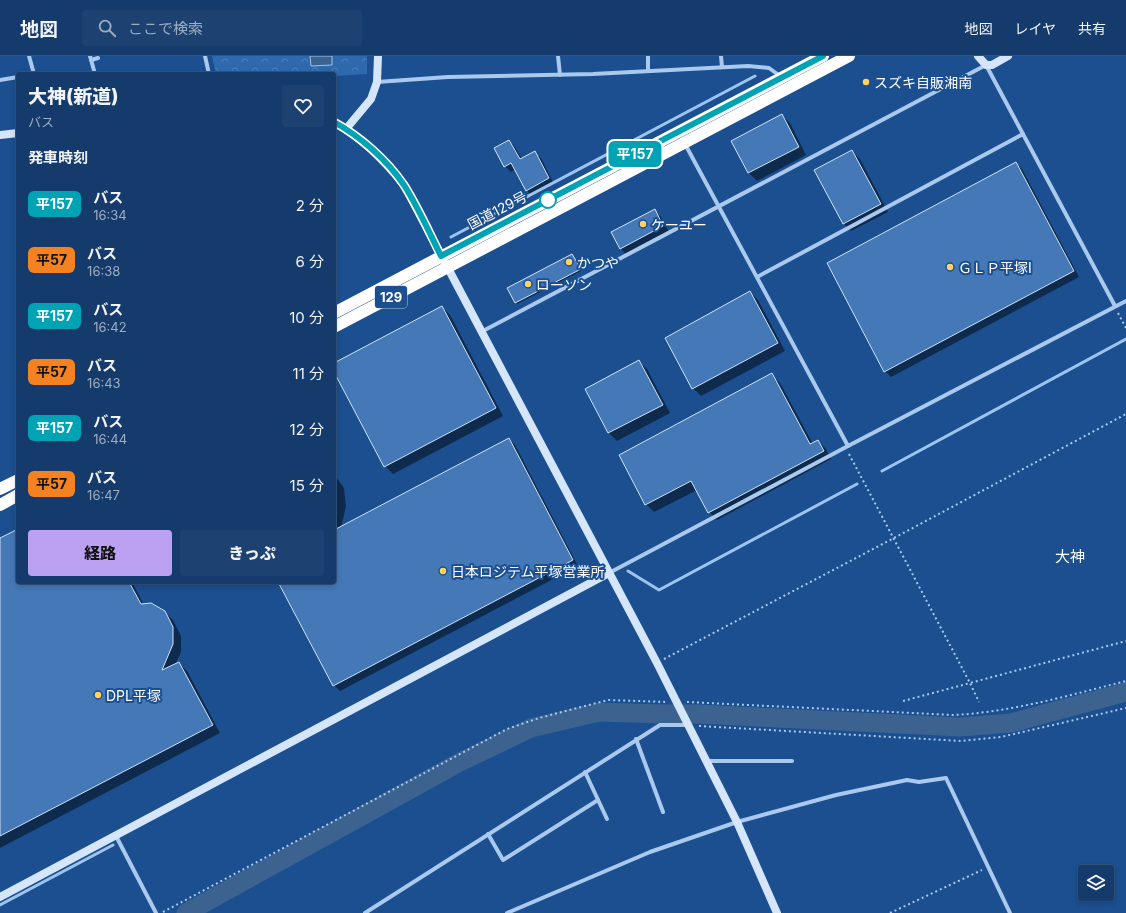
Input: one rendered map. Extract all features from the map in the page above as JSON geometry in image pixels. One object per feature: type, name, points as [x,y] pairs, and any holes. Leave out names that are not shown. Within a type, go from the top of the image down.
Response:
[{"type":"highway","name":"国道129号","points":[[336,312],[823,56]]},
{"type":"highway","name":"国道129号","points":[[336,326],[849,56]]},
{"type":"highway","points":[[0,489],[16,481]]},
{"type":"highway","points":[[0,505],[16,496]]},
{"type":"street","points":[[29,56],[32,72]]},
{"type":"street","points":[[205,56],[209,72]]},
{"type":"street","points":[[346,129],[371,99],[378,82],[378,56]]},
{"type":"street","points":[[558,56],[560,75]]},
{"type":"street","points":[[648,56],[648,71]]},
{"type":"street","points":[[721,56],[722,67]]},
{"type":"street","points":[[978,56],[986,65],[1115,306]]},
{"type":"street","points":[[481,332],[986,65],[992,65],[1008,56]]},
{"type":"street","points":[[94,72],[90,58],[98,58]]},
{"type":"street","points":[[378,82],[748,66],[769,68],[782,78]]},
{"type":"street","points":[[0,80],[16,77]]},
{"type":"street","points":[[336,123],[370,148],[404,185],[657,663],[737,822],[777,913]]},
{"type":"street","points":[[0,135],[16,134]]},
{"type":"street","points":[[757,277],[1023,134]]},
{"type":"street","points":[[684,143],[847,447]]},
{"type":"street","points":[[0,897],[847,447],[1126,301]]},
{"type":"street","points":[[365,913],[636,739],[660,725],[687,724]]},
{"type":"street","points":[[636,739],[663,812]]},
{"type":"street","points":[[706,761],[792,761]]},
{"type":"street","points":[[585,772],[607,819]]},
{"type":"street","points":[[507,913],[650,852],[737,822],[836,795],[907,780],[919,782],[946,778],[1010,913]]},
{"type":"street","points":[[488,834],[503,860],[598,800]]},
{"type":"street","points":[[116,836],[156,913]]},
{"type":"path","points":[[1115,306],[1126,328]]},
{"type":"path","points":[[657,663],[1126,414]]},
{"type":"path","points":[[847,447],[979,702]]},
{"type":"path","points":[[903,701],[1126,641]]},
{"type":"path","points":[[687,724],[961,741],[1001,737],[1126,708]]},
{"type":"path","points":[[890,913],[989,867]]},
{"type":"green space","points":[[212,56],[367,56],[367,74],[336,76],[336,72],[216,72]]},
{"type":"shaded area","points":[[310,56],[332,56],[332,65],[311,66]]},
{"type":"building","points":[[782,114],[799,147],[748,173],[731,141]]},
{"type":"building","points":[[509,140],[520,159],[535,151],[549,178],[526,191],[511,163],[504,167],[494,148]]},
{"type":"building","points":[[852,150],[881,204],[843,224],[814,170]]},
{"type":"building","name":"ＧＬＰ平塚Ⅰ","points":[[1016,162],[1074,271],[884,372],[827,263]]},
{"type":"building","points":[[655,209],[663,226],[620,249],[611,232]]},
{"type":"building","points":[[572,254],[581,269],[515,303],[507,288]]},
{"type":"building","points":[[750,291],[778,343],[692,389],[665,338]]},
{"type":"building","points":[[442,306],[496,408],[384,467],[336,376],[336,362]]},
{"type":"building","points":[[639,360],[663,405],[608,433],[585,389]]},
{"type":"building","points":[[772,373],[810,444],[818,440],[824,451],[708,513],[691,481],[645,505],[619,455]]},
{"type":"building","name":"日本ロジテム平塚営業所","points":[[509,438],[573,560],[333,686],[279,584],[336,584],[336,529]]},
{"type":"building","name":"DPL平塚","points":[[16,530],[16,584],[130,584],[141,604],[151,603],[165,611],[173,627],[173,644],[162,670],[179,662],[213,725],[0,836],[0,538]]},
{"type":"waterway","points":[[451,237],[755,76]]},
{"type":"waterway","points":[[882,471],[1126,339]]},
{"type":"waterway","points":[[628,571],[659,590],[857,484]]},
{"type":"waterway","points":[[186,913],[460,762],[531,728],[599,712],[699,714],[960,727],[1011,723],[1126,692]]},
{"type":"waterway","points":[[0,905],[113,845]]},
{"type":"bus line","name":"平157","points":[[336,123],[370,148],[404,185],[441,256],[823,56]]},
{"type":"place","name":"スズキ自販湘南","points":[[866,82]]},
{"type":"place","name":"ケーユー","points":[[643,224]]},
{"type":"place","name":"かつや","points":[[569,262]]},
{"type":"place","name":"ＧＬＰ平塚Ⅰ","points":[[950,267]]},
{"type":"place","name":"ローソン","points":[[528,284]]},
{"type":"place","name":"日本ロジテム平塚営業所","points":[[443,571]]},
{"type":"place","name":"DPL平塚","points":[[98,695]]},
{"type":"district","name":"大神","points":[[1070,556]]}]
